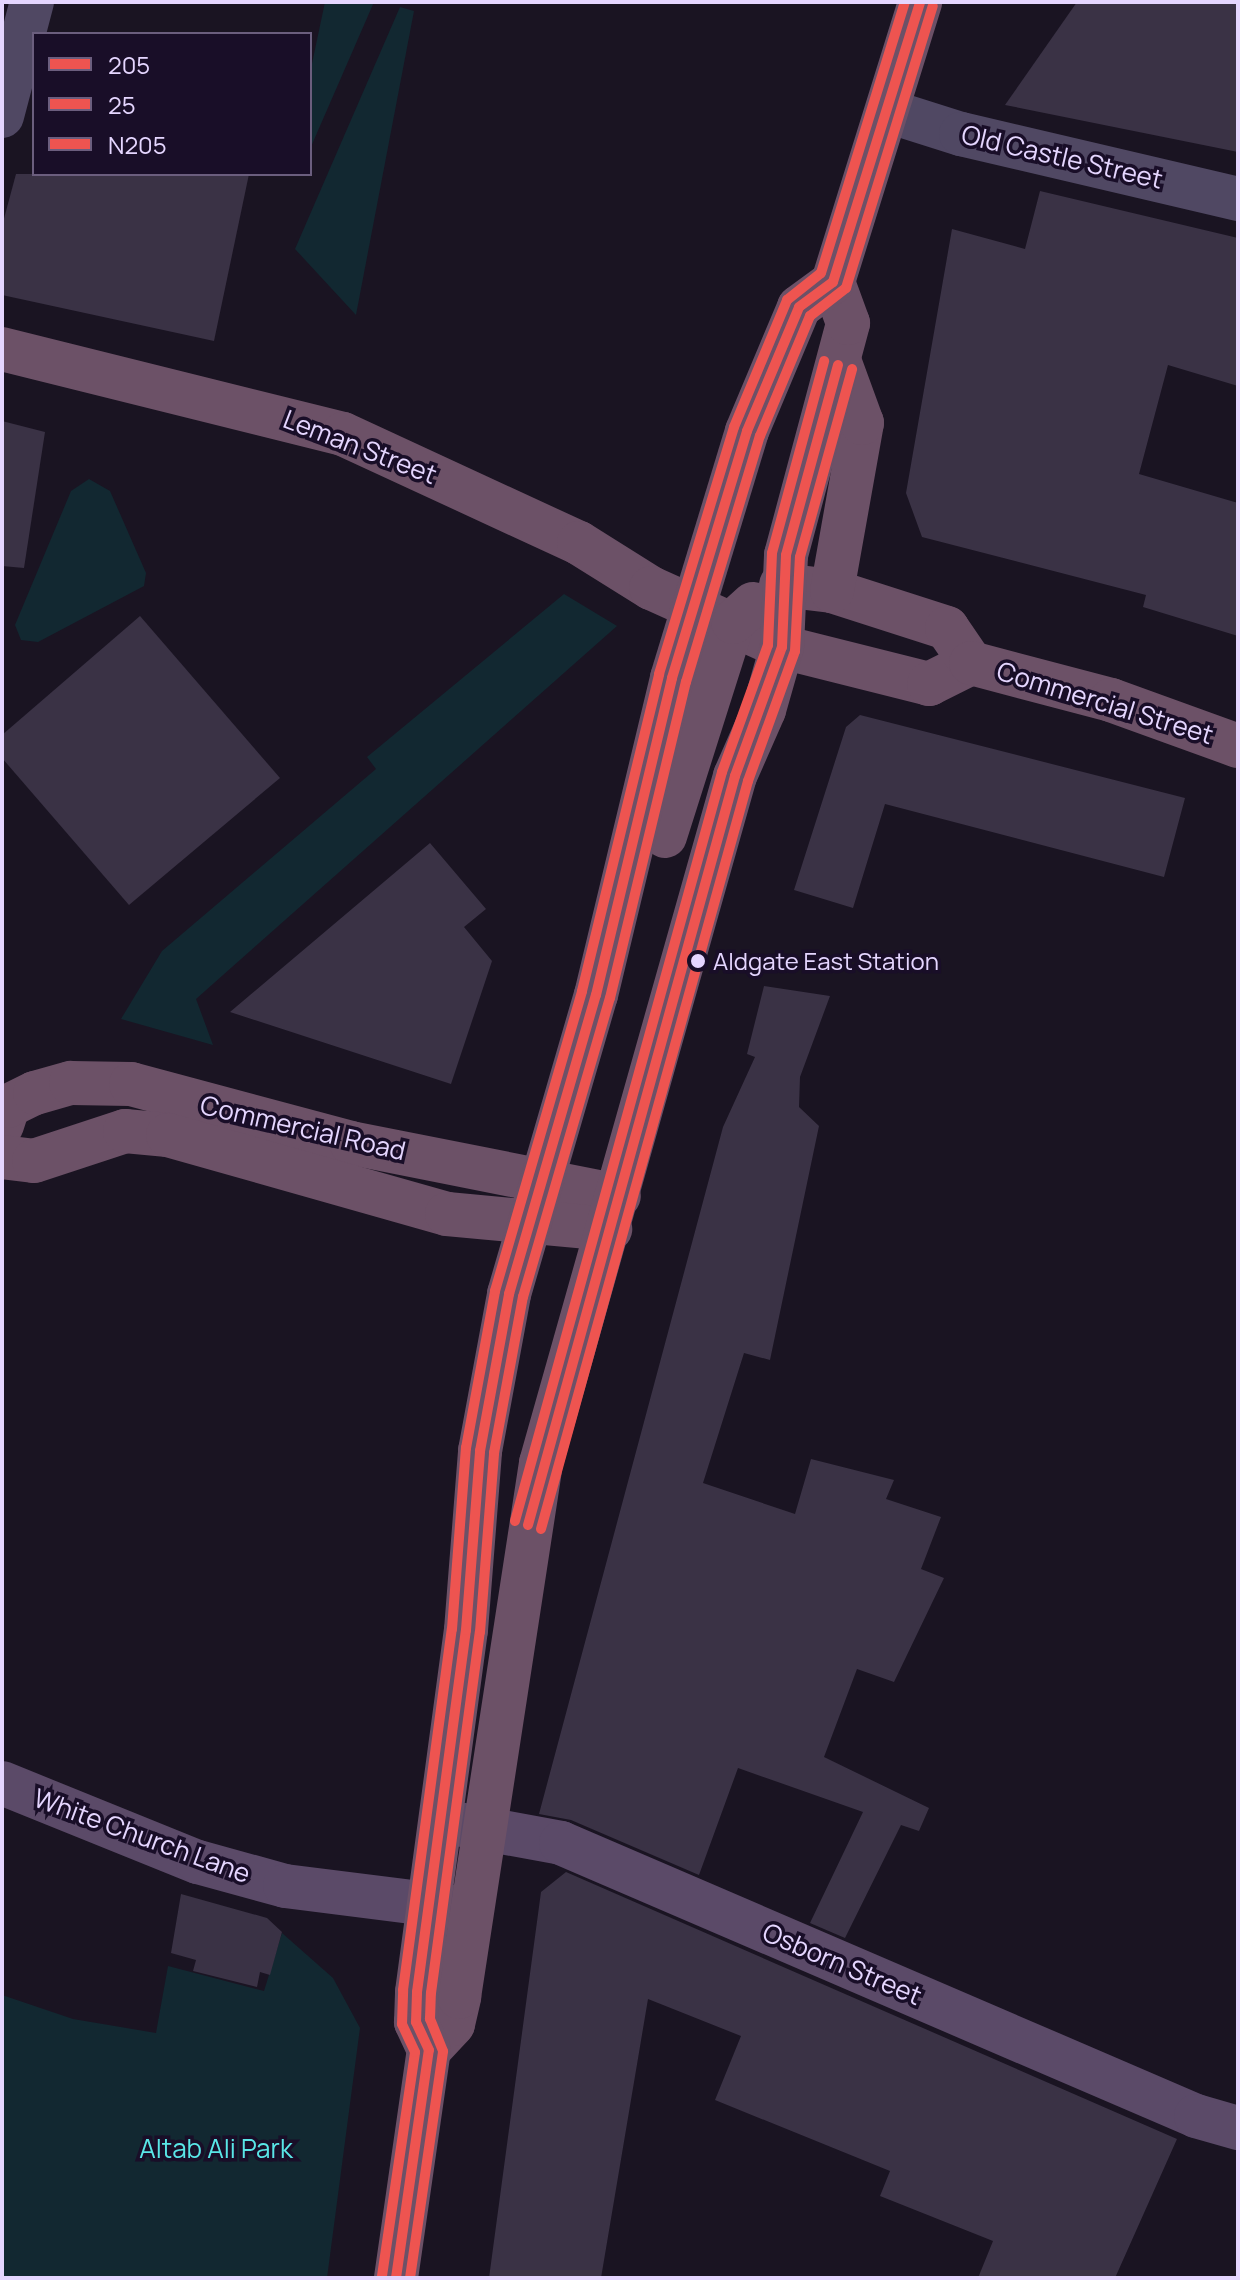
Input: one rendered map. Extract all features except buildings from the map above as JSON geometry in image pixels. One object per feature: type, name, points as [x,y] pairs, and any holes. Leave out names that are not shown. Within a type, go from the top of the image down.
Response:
[{"type":"highway","points":[[396,2278],[429,2050],[416,2022],[428,1904],[466,1630],[480,1451],[509,1294],[596,995],[714,613],[764,384],[799,307],[833,282],[920,2]]},
{"type":"highway","points":[[429,2050],[453,2024],[487,1827],[531,1507],[735,776],[782,647],[781,585],[848,323],[833,282]]},
{"type":"highway","name":"Leman Street","points":[[2,349],[343,434],[579,543],[651,588],[714,613],[782,647]]},
{"type":"highway","points":[[832,591],[862,423],[839,360]]},
{"type":"highway","points":[[714,613],[781,585]]},
{"type":"highway","name":"Commercial Street","points":[[781,585],[832,591],[947,628],[971,663],[1111,700],[1238,746]]},
{"type":"highway","name":"Commercial Street","points":[[782,647],[929,684],[971,663]]},
{"type":"highway","name":"Commercial Road","points":[[2,1125],[8,1106],[35,1093],[71,1083],[131,1084],[351,1143],[536,1202],[615,1213]]},
{"type":"highway","name":"Commercial Road","points":[[2,1157],[34,1161],[125,1131],[168,1135],[447,1214],[536,1202]]},
{"type":"main road","name":"White Church Lane","points":[[2,1783],[198,1862],[285,1886],[473,1909]]},
{"type":"main road","name":"Osborn Street","points":[[441,1821],[561,1843],[1196,2116],[1238,2128]]},
{"type":"street","points":[[2,116],[32,2]]},
{"type":"street","name":"Old Castle Street","points":[[888,111],[961,134],[1238,199]]},
{"type":"green space","points":[[325,2],[374,2],[312,144],[312,64]]},
{"type":"green space","points":[[400,7],[414,11],[356,315],[295,249]]},
{"type":"green space","points":[[89,479],[110,491],[146,573],[144,586],[38,642],[21,640],[15,625],[71,491]]},
{"type":"green space","points":[[564,594],[617,626],[196,999],[213,1045],[121,1019],[162,951],[376,769],[367,757]]},
{"type":"green space","name":"Altab Ali Park","points":[[282,1933],[333,1978],[360,2028],[327,2278],[2,2278],[2,1995],[73,2019],[156,2033],[168,1966],[264,1991]]},
{"type":"transit line","name":"N205","points":[[382,2276],[415,2052],[402,2024],[403,1990],[452,1629],[466,1448],[495,1291],[582,991],[659,674],[734,427],[787,300],[821,273],[905,2]]},
{"type":"transit line","name":"205","points":[[396,2278],[429,2050],[416,2022],[417,1992],[466,1630],[480,1451],[509,1294],[596,995],[672,678],[747,431],[799,307],[833,282],[920,2]]},
{"type":"transit line","name":"25","points":[[410,2278],[443,2051],[430,2019],[431,1993],[480,1632],[494,1453],[523,1297],[610,998],[686,682],[760,436],[810,316],[846,288],[933,6]]},
{"type":"transit line","name":"N205","points":[[515,1521],[722,772],[768,645],[772,553],[824,361]]},
{"type":"transit line","name":"205","points":[[528,1525],[735,776],[782,647],[786,555],[838,365]]},
{"type":"transit line","name":"25","points":[[541,1529],[748,781],[795,651],[800,557],[852,369]]},
{"type":"place","name":"Aldgate East Station","points":[[698,961]]}]
